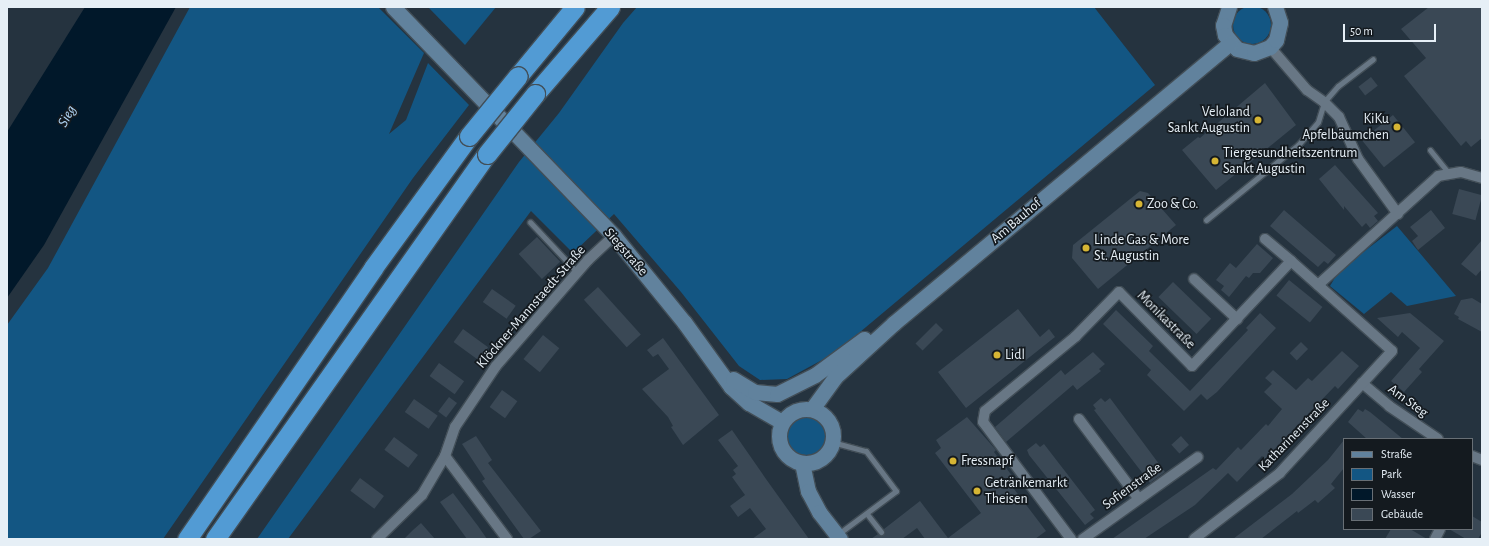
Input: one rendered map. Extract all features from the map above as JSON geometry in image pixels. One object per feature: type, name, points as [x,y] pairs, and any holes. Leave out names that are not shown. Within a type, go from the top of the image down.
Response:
[{"type":"highway","points":[[187,539],[373,268],[469,136],[575,7]]},
{"type":"highway","points":[[215,539],[487,154],[535,94],[610,7]]},
{"type":"main road","name":"Siegstraße","points":[[393,7],[614,236],[731,387],[749,403],[782,422]]},
{"type":"main road","points":[[1229,7],[1223,25],[1230,44],[1237,49],[1254,53],[1270,47],[1280,31],[1280,22],[1275,7]]},
{"type":"main road","name":"Am Bauhof","points":[[812,409],[835,377],[894,323],[1230,44]]},
{"type":"main road","points":[[716,366],[754,392],[777,394],[815,375],[877,330],[894,323]]},
{"type":"main road","points":[[812,409],[827,418],[831,425],[832,442],[827,452],[818,460],[802,463],[787,455],[782,448],[779,431],[782,422],[795,411],[812,409]]},
{"type":"main road","points":[[802,463],[808,491],[819,512],[838,537]]},
{"type":"street","points":[[1270,47],[1307,90],[1324,102],[1339,117],[1358,159],[1398,214]]},
{"type":"street","points":[[1266,239],[1318,285],[1398,214],[1414,195],[1438,176],[1448,172],[1461,172],[1482,178]]},
{"type":"street","name":"Klöckner-Mannstaedt-Straße","points":[[377,539],[422,495],[445,456],[455,428],[496,366],[578,272],[614,236]]},
{"type":"street","name":"Monikastraße","points":[[1071,539],[983,422],[985,411],[1075,337],[1118,292],[1192,366],[1291,261]]},
{"type":"street","points":[[1194,279],[1237,319]]},
{"type":"street","name":"Katharinenstraße","points":[[1194,539],[1280,473],[1392,351],[1318,285]]},
{"type":"street","name":"Am Steg","points":[[1362,383],[1389,406],[1437,438]]},
{"type":"street","points":[[1079,420],[1138,498]]},
{"type":"street","points":[[445,456],[507,539]]},
{"type":"street","name":"Sofienstraße","points":[[1083,539],[1138,498],[1198,457]]},
{"type":"street","points":[[1435,539],[1440,530]]},
{"type":"lane","points":[[1206,220],[1298,145],[1318,122],[1324,102],[1338,86],[1373,59]]},
{"type":"lane","points":[[1430,150],[1448,172]]},
{"type":"lane","points":[[530,222],[578,272]]},
{"type":"lane","points":[[832,442],[866,451],[896,491],[838,537]]},
{"type":"lane","points":[[867,514],[881,532]]},
{"type":"green space","points":[[1248,6],[1256,6],[1266,11],[1270,18],[1270,32],[1266,39],[1256,44],[1248,44],[1238,39],[1236,36],[1233,29],[1233,21],[1238,11],[1241,9]]},
{"type":"green space","points":[[190,7],[378,7],[424,53],[389,134],[406,120],[428,63],[469,105],[413,178],[163,539],[7,539],[7,325],[48,268]]},
{"type":"green space","points":[[428,7],[496,7],[465,45]]},
{"type":"green space","points":[[637,7],[1094,7],[1155,85],[835,353],[787,379],[760,380],[739,366],[681,292],[614,214],[573,253],[531,211],[288,539],[257,539],[519,162],[559,113],[623,23]]},
{"type":"green space","points":[[1397,226],[1456,296],[1407,306],[1391,292],[1364,314],[1330,286],[1339,271]]},
{"type":"green space","points":[[806,415],[820,421],[826,435],[820,449],[806,455],[792,449],[786,435],[792,421]]},
{"type":"water","name":"Sieg","points":[[85,7],[176,7],[44,245],[7,298],[7,132]]},
{"type":"building","points":[[1429,7],[1482,7],[1482,138],[1471,147],[1466,141],[1461,146],[1404,76],[1426,58],[1401,29]]},
{"type":"building","points":[[1371,77],[1378,86],[1365,96],[1358,87]]},
{"type":"building","points":[[1265,83],[1296,125],[1216,190],[1182,150],[1198,137],[1200,138]]},
{"type":"building","points":[[1393,115],[1415,142],[1384,167],[1362,140]]},
{"type":"building","points":[[1335,165],[1378,213],[1374,216],[1378,221],[1370,228],[1366,223],[1362,227],[1344,206],[1344,210],[1319,179]]},
{"type":"building","points":[[1459,189],[1482,195],[1475,220],[1452,214]]},
{"type":"building","points":[[1140,191],[1148,193],[1176,225],[1098,289],[1072,258],[1073,245]]},
{"type":"building","points":[[1284,210],[1336,255],[1328,264],[1324,261],[1318,267],[1270,226]]},
{"type":"building","points":[[1431,210],[1445,228],[1418,250],[1412,241],[1418,236],[1410,227]]},
{"type":"building","points":[[537,237],[560,262],[542,279],[519,254]]},
{"type":"building","points":[[1482,240],[1482,269],[1476,276],[1461,264]]},
{"type":"building","points":[[1257,244],[1273,258],[1260,273],[1253,273],[1249,278],[1246,276],[1229,297],[1221,290],[1224,286],[1216,280],[1230,263],[1236,268]]},
{"type":"building","points":[[1289,280],[1322,307],[1310,323],[1276,296]]},
{"type":"building","points":[[1173,282],[1211,319],[1197,334],[1158,297]]},
{"type":"building","points":[[598,287],[641,335],[627,347],[584,300]]},
{"type":"building","points":[[492,289],[516,306],[507,319],[483,302]]},
{"type":"building","points":[[1472,298],[1482,304],[1482,332],[1458,319],[1459,317],[1454,314],[1461,300]]},
{"type":"building","name":"Lidl","points":[[1018,309],[1040,337],[1049,329],[1055,337],[966,408],[938,372]]},
{"type":"building","points":[[1116,310],[1153,346],[1149,351],[1190,391],[1248,330],[1246,328],[1260,313],[1276,328],[1217,392],[1207,400],[1201,394],[1184,411],[1147,375],[1151,370],[1103,324]]},
{"type":"building","points":[[1410,313],[1444,341],[1419,369],[1422,372],[1404,392],[1391,381],[1420,348],[1402,332],[1398,337],[1377,318]]},
{"type":"building","points":[[936,323],[943,330],[923,351],[915,344]]},
{"type":"building","points":[[463,329],[488,347],[479,360],[454,342]]},
{"type":"building","points":[[543,335],[559,348],[540,372],[523,359]]},
{"type":"building","points":[[663,338],[719,415],[683,445],[671,427],[673,426],[668,417],[642,389],[669,369],[658,354],[653,357],[647,350]]},
{"type":"building","points":[[1301,342],[1308,349],[1297,360],[1290,353]]},
{"type":"building","points":[[1342,351],[1359,366],[1338,389],[1335,386],[1265,459],[1262,456],[1237,482],[1228,473],[1195,505],[1144,539],[1112,539],[1213,468],[1216,470],[1238,447],[1241,450],[1266,424],[1268,426],[1282,409],[1264,392],[1272,384],[1265,378],[1273,370],[1296,390],[1308,378],[1312,381]]},
{"type":"building","points":[[1093,352],[1105,364],[1099,369],[1101,371],[1077,390],[1073,385],[1006,442],[995,427],[1061,370],[1065,375]]},
{"type":"building","points":[[439,363],[464,381],[455,394],[430,376]]},
{"type":"building","points":[[502,390],[517,401],[505,418],[490,407]]},
{"type":"building","points":[[449,397],[457,403],[446,417],[438,411]]},
{"type":"building","points":[[1101,398],[1105,402],[1110,398],[1165,472],[1150,483],[1094,410],[1096,409],[1093,405]]},
{"type":"building","points":[[414,399],[438,416],[429,429],[405,412]]},
{"type":"building","points":[[1358,409],[1363,412],[1365,409],[1402,438],[1366,438],[1348,422]]},
{"type":"building","points":[[967,417],[996,450],[994,452],[1013,477],[1008,481],[1046,531],[1035,539],[925,539],[917,528],[902,539],[871,539],[878,534],[884,535],[884,529],[920,501],[948,538],[981,513],[935,453],[941,448],[936,440]]},
{"type":"building","points":[[732,430],[809,539],[752,539],[766,529],[750,508],[738,517],[730,506],[745,495],[732,477],[736,474],[733,470],[738,466],[718,440]]},
{"type":"building","points":[[476,436],[492,460],[488,463],[541,531],[529,539],[524,539],[482,481],[485,479],[462,444]]},
{"type":"building","points":[[1181,436],[1189,445],[1179,454],[1171,445]]},
{"type":"building","points":[[394,437],[418,455],[408,468],[384,450]]},
{"type":"building","points":[[1343,441],[1343,469],[1331,484],[1335,488],[1318,503],[1315,500],[1298,513],[1297,511],[1261,539],[1233,539],[1292,494],[1328,460]]},
{"type":"building","points":[[1036,443],[1040,447],[1044,444],[1095,510],[1090,514],[1094,518],[1085,525],[1029,455],[1027,450]]},
{"type":"building","points":[[360,478],[384,496],[374,509],[350,491]]},
{"type":"building","points":[[453,493],[487,539],[467,539],[440,502]]},
{"type":"building","points":[[1473,517],[1482,522],[1482,532],[1478,539],[1466,539],[1451,530],[1473,530]]},
{"type":"building","points":[[421,523],[435,539],[404,539],[413,530]]},
{"type":"building","points":[[1390,530],[1412,530],[1427,539],[1385,539]]},
{"type":"place","name":"Veloland Sankt Augustin","points":[[1258,120]]},
{"type":"place","name":"KiKu Apfelbäumchen","points":[[1397,127]]},
{"type":"place","name":"Tiergesundheitszentrum Sankt Augustin","points":[[1215,161]]},
{"type":"place","name":"Zoo & Co.","points":[[1139,204]]},
{"type":"place","name":"Linde Gas & More St. Augustin","points":[[1086,248]]},
{"type":"place","name":"Lidl","points":[[997,355]]},
{"type":"place","name":"Fressnapf","points":[[953,461]]},
{"type":"place","name":"Getränkemarkt Theisen","points":[[977,491]]}]
